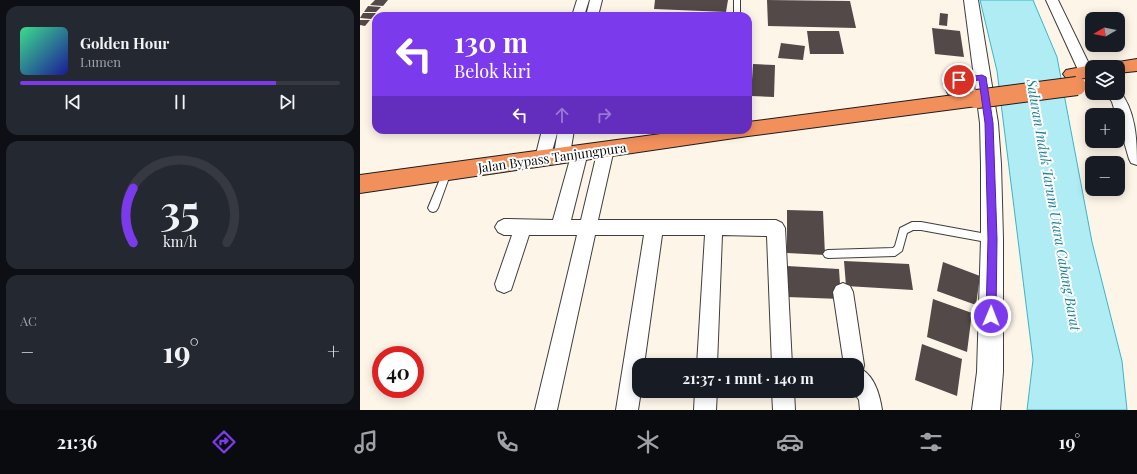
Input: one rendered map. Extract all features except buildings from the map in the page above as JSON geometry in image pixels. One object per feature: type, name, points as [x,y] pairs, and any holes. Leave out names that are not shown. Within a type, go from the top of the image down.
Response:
[{"type":"highway","points":[[1125,67],[1137,65]]},
{"type":"highway","points":[[752,117],[978,88],[1084,77]]},
{"type":"highway","points":[[1125,79],[1137,77]]},
{"type":"highway","points":[[752,129],[978,88]]},
{"type":"highway","name":"Jalan Bypass Tanjungpura","points":[[360,173],[633,134]]},
{"type":"highway","name":"Jalan Bypass Tanjungpura","points":[[360,184],[447,172],[559,145],[606,148],[713,134]]},
{"type":"street","points":[[579,12],[583,0]]},
{"type":"street","points":[[593,12],[596,0]]},
{"type":"street","points":[[971,0],[978,88],[989,123],[992,239],[990,372],[986,410]]},
{"type":"street","points":[[1052,0],[1084,77]]},
{"type":"street","points":[[1119,100],[1137,159]]},
{"type":"street","points":[[559,145],[560,227]]},
{"type":"street","points":[[546,410],[606,148]]},
{"type":"street","points":[[504,227],[776,228],[782,358]]},
{"type":"street","points":[[504,284],[523,227]]},
{"type":"street","points":[[627,410],[654,227]]},
{"type":"street","points":[[707,358],[714,228]]},
{"type":"street","points":[[843,292],[853,358]]},
{"type":"street","points":[[864,388],[869,396],[871,410]]},
{"type":"street","points":[[705,410],[706,398]]},
{"type":"street","points":[[783,398],[784,410]]},
{"type":"lane","points":[[736,12],[738,0]]},
{"type":"lane","points":[[433,208],[447,172]]},
{"type":"lane","points":[[828,254],[895,252],[899,248],[903,231],[912,226],[921,226],[992,239]]},
{"type":"water","name":"Saluran Induk Tarum Utara Cabang Barat","points":[[980,0],[1033,0],[1057,57],[1092,242],[1122,361],[1127,410],[1027,410],[1033,360],[997,71]]},
{"type":"route","points":[[959,80],[982,77],[989,123],[992,239],[991,316]]}]
